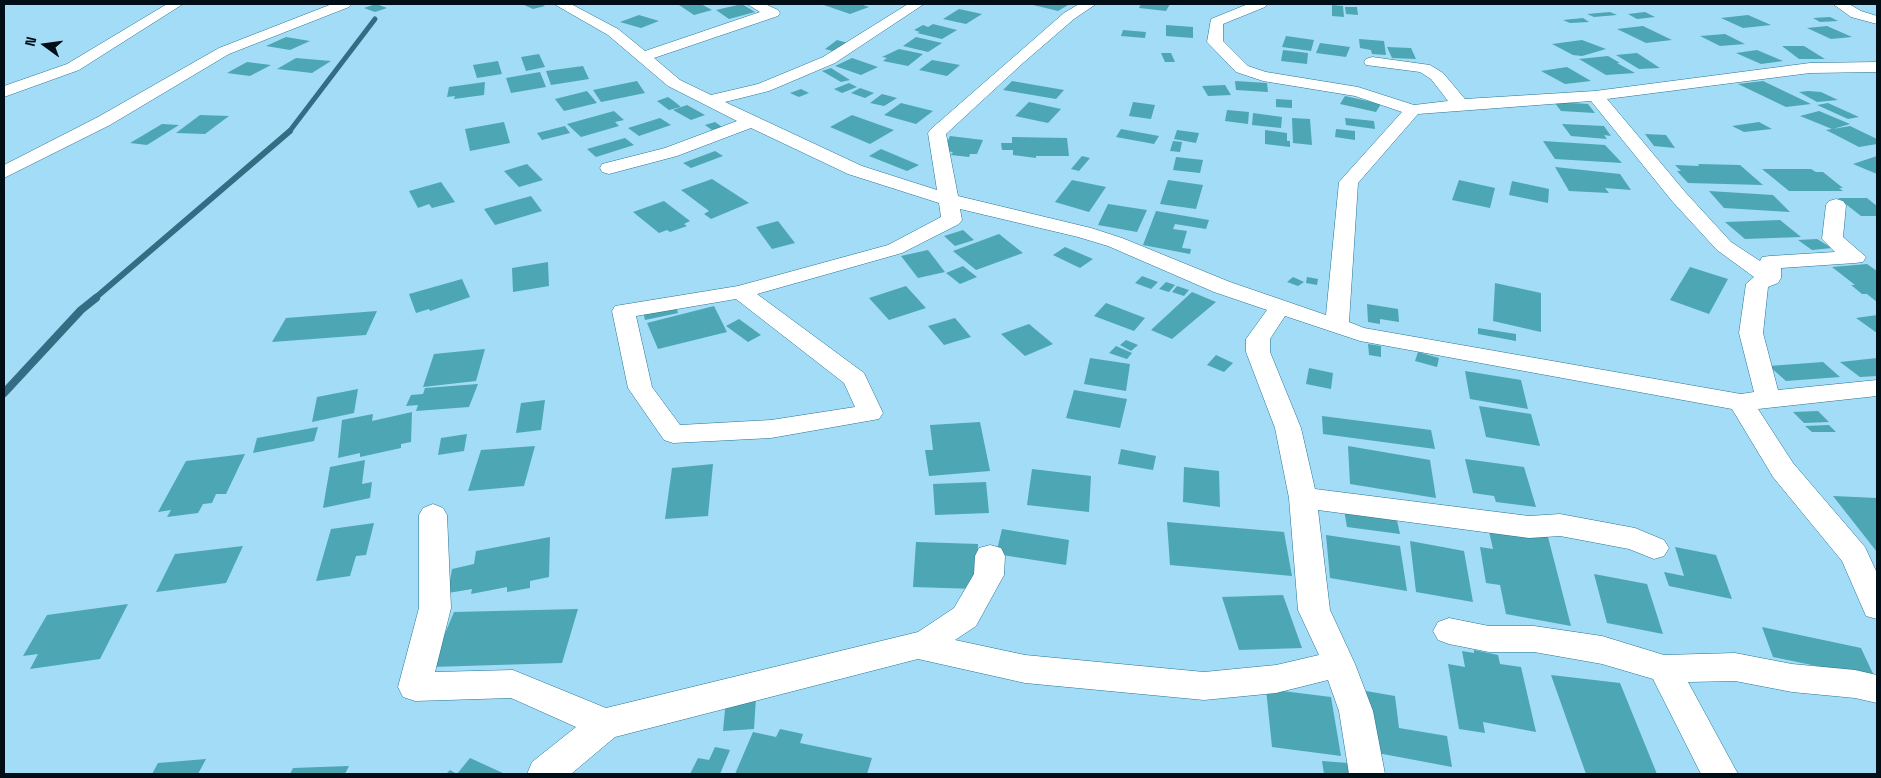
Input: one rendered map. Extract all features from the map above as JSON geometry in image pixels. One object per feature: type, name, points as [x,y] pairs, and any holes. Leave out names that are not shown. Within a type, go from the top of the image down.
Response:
[{"type":"street","points":[[4,92],[73,67],[176,4]]},
{"type":"street","points":[[4,172],[104,121],[224,51],[344,4]]},
{"type":"street","points":[[561,4],[613,32],[674,83],[855,170],[949,200],[1107,240],[1222,287],[1360,334],[1741,402],[1877,388]]},
{"type":"street","points":[[641,57],[773,13],[754,4]]},
{"type":"street","points":[[711,100],[763,88],[821,64],[855,46],[890,20],[917,4]]},
{"type":"street","points":[[740,292],[855,379],[870,413],[771,429],[673,434],[640,388],[623,311],[740,292],[895,249],[952,220],[937,133],[1010,66],[1069,16],[1089,4]]},
{"type":"street","points":[[1260,4],[1216,22],[1215,42],[1242,69],[1263,76],[1358,92],[1412,110],[1460,104],[1595,96],[1777,71],[1877,67]]},
{"type":"street","points":[[1840,4],[1856,14],[1877,20]]},
{"type":"street","points":[[1372,62],[1424,68],[1437,76],[1460,104]]},
{"type":"street","points":[[1595,96],[1679,197],[1724,246],[1770,278]]},
{"type":"street","points":[[1336,326],[1349,182],[1412,110]]},
{"type":"street","points":[[609,168],[671,152],[752,122]]},
{"type":"street","points":[[1770,278],[1770,262],[1855,257],[1832,239],[1836,205]]},
{"type":"street","points":[[1768,400],[1751,334],[1758,284],[1770,278]]},
{"type":"street","points":[[1280,307],[1258,339],[1258,352],[1288,428],[1304,498],[1314,610],[1339,664],[1356,712],[1367,774]]},
{"type":"street","points":[[1741,402],[1783,470],[1854,555],[1877,607]]},
{"type":"street","points":[[1304,498],[1529,527],[1560,525],[1636,539],[1654,548]]},
{"type":"street","points":[[432,515],[435,608],[415,687],[513,684],[605,724]]},
{"type":"street","points":[[545,774],[605,724],[918,646],[965,617],[989,575],[990,556]]},
{"type":"street","points":[[1449,631],[1489,639],[1534,639],[1602,650],[1664,669],[1735,667],[1792,678],[1855,684],[1877,689]]},
{"type":"street","points":[[918,646],[1025,669],[1204,686],[1276,679],[1339,664]]},
{"type":"street","points":[[1664,669],[1720,774]]},
{"type":"building","points":[[376,4],[387,8],[375,12],[364,8]]},
{"type":"building","points":[[522,4],[541,4],[545,6],[533,9]]},
{"type":"building","points":[[701,4],[712,10],[694,15],[679,5]]},
{"type":"building","points":[[742,4],[755,12],[729,19],[716,10]]},
{"type":"building","points":[[821,4],[860,4],[869,7],[850,14]]},
{"type":"building","points":[[1029,4],[1062,4],[1068,5],[1058,11]]},
{"type":"building","points":[[1141,4],[1170,4],[1166,11],[1139,8]]},
{"type":"building","points":[[1332,5],[1343,6],[1344,17],[1332,16]]},
{"type":"building","points":[[1345,7],[1357,7],[1358,15],[1346,14]]},
{"type":"building","points":[[959,9],[982,14],[966,24],[943,19]]},
{"type":"building","points":[[1610,12],[1617,15],[1594,17],[1587,14]]},
{"type":"building","points":[[1645,12],[1655,17],[1637,19],[1628,14]]},
{"type":"building","points":[[639,15],[659,21],[641,28],[620,22]]},
{"type":"building","points":[[1748,15],[1771,25],[1743,28],[1721,18]]},
{"type":"building","points":[[1830,17],[1838,21],[1820,22],[1813,18]]},
{"type":"building","points":[[1583,18],[1589,22],[1570,23],[1563,20]]},
{"type":"building","points":[[933,24],[957,30],[942,39],[917,33],[920,32],[914,30],[923,25],[928,27]]},
{"type":"building","points":[[1166,25],[1193,27],[1193,38],[1166,36]]},
{"type":"building","points":[[1643,26],[1672,40],[1646,43],[1617,29]]},
{"type":"building","points":[[1827,26],[1852,37],[1831,39],[1807,28]]},
{"type":"building","points":[[1123,30],[1146,32],[1145,38],[1121,36]]},
{"type":"building","points":[[1725,34],[1745,44],[1720,46],[1700,36]]},
{"type":"building","points":[[1286,36],[1314,40],[1311,51],[1282,47]]},
{"type":"building","points":[[286,37],[310,41],[290,50],[266,46]]},
{"type":"building","points":[[916,37],[942,43],[928,52],[903,46]]},
{"type":"building","points":[[1359,39],[1384,41],[1386,55],[1372,54],[1371,50],[1360,48]]},
{"type":"building","points":[[837,40],[848,43],[836,52],[825,49]]},
{"type":"building","points":[[1582,40],[1606,49],[1582,56],[1573,55],[1552,44]]},
{"type":"building","points":[[1320,43],[1350,47],[1346,57],[1316,53]]},
{"type":"building","points":[[1782,46],[1804,46],[1825,59],[1799,59]]},
{"type":"building","points":[[1387,47],[1411,48],[1416,59],[1392,58]]},
{"type":"building","points":[[899,49],[923,54],[908,66],[883,61],[887,58],[882,57]]},
{"type":"building","points":[[1283,50],[1308,53],[1307,64],[1281,61]]},
{"type":"building","points":[[1757,50],[1783,61],[1761,64],[1736,53]]},
{"type":"building","points":[[1161,53],[1171,53],[1175,62],[1165,62]]},
{"type":"building","points":[[1637,53],[1660,68],[1639,69],[1616,55]]},
{"type":"building","points":[[539,54],[545,67],[526,71],[521,57]]},
{"type":"building","points":[[1608,56],[1635,73],[1606,75],[1579,59]]},
{"type":"building","points":[[296,58],[331,61],[312,73],[277,69]]},
{"type":"building","points":[[852,58],[878,67],[861,75],[835,66]]},
{"type":"building","points":[[932,60],[960,65],[947,76],[919,70]]},
{"type":"building","points":[[498,61],[502,74],[477,78],[473,65]]},
{"type":"building","points":[[247,62],[271,65],[250,76],[227,73]]},
{"type":"building","points":[[583,66],[589,79],[551,85],[546,71]]},
{"type":"building","points":[[1567,67],[1591,81],[1565,84],[1541,71]]},
{"type":"building","points":[[831,68],[850,80],[841,82],[822,71]]},
{"type":"building","points":[[540,72],[546,87],[511,93],[506,78]]},
{"type":"building","points":[[637,81],[645,93],[601,102],[593,90]]},
{"type":"building","points":[[1012,81],[1064,90],[1056,99],[1003,90]]},
{"type":"building","points":[[1235,81],[1267,83],[1268,92],[1236,90]]},
{"type":"building","points":[[1763,81],[1811,104],[1786,107],[1738,84]]},
{"type":"building","points":[[485,82],[484,95],[454,99],[455,96],[447,97],[449,87]]},
{"type":"building","points":[[849,83],[857,87],[842,93],[834,89]]},
{"type":"building","points":[[1225,85],[1231,95],[1208,96],[1202,86]]},
{"type":"building","points":[[860,88],[874,93],[865,98],[851,93]]},
{"type":"building","points":[[801,89],[809,93],[799,97],[790,93]]},
{"type":"building","points":[[587,91],[597,103],[564,111],[555,99]]},
{"type":"building","points":[[1799,92],[1821,92],[1838,100],[1817,102]]},
{"type":"building","points":[[882,94],[897,98],[884,106],[870,103]]},
{"type":"building","points":[[1345,96],[1381,104],[1376,112],[1340,104]]},
{"type":"building","points":[[668,97],[681,107],[669,110],[657,101]]},
{"type":"building","points":[[1276,99],[1292,100],[1292,108],[1276,107]]},
{"type":"building","points":[[1029,102],[1061,109],[1048,123],[1015,116]]},
{"type":"building","points":[[1133,102],[1155,105],[1151,119],[1129,116]]},
{"type":"building","points":[[1554,102],[1588,104],[1595,113],[1561,111]]},
{"type":"building","points":[[901,103],[933,111],[916,124],[884,115]]},
{"type":"building","points":[[1828,103],[1859,117],[1848,119],[1817,105]]},
{"type":"building","points":[[687,105],[705,115],[691,120],[673,110]]},
{"type":"building","points":[[1227,110],[1249,112],[1248,124],[1225,121]]},
{"type":"building","points":[[614,111],[624,120],[615,122],[619,126],[581,137],[567,124]]},
{"type":"building","points":[[1819,111],[1850,124],[1833,129],[1850,126],[1877,139],[1877,144],[1859,147],[1826,130],[1832,129],[1800,116]]},
{"type":"building","points":[[1253,113],[1282,117],[1281,128],[1252,125]]},
{"type":"building","points":[[200,115],[229,116],[205,134],[176,133]]},
{"type":"building","points":[[852,115],[894,130],[870,144],[830,127]]},
{"type":"building","points":[[660,118],[671,125],[639,136],[628,128]]},
{"type":"building","points":[[1292,118],[1310,119],[1312,145],[1293,143]]},
{"type":"building","points":[[1345,118],[1374,121],[1375,129],[1346,125]]},
{"type":"building","points":[[504,122],[510,143],[470,151],[465,129]]},
{"type":"building","points":[[715,122],[722,127],[712,130],[705,125]]},
{"type":"building","points":[[1759,122],[1772,129],[1744,132],[1732,126]]},
{"type":"building","points":[[162,124],[179,125],[147,145],[130,143]]},
{"type":"building","points":[[1562,124],[1604,126],[1611,136],[1604,135],[1607,139],[1571,136]]},
{"type":"building","points":[[565,126],[570,133],[542,140],[537,133]]},
{"type":"building","points":[[1121,129],[1159,136],[1154,144],[1116,137]]},
{"type":"building","points":[[1336,129],[1355,131],[1355,140],[1335,137]]},
{"type":"building","points":[[1177,130],[1199,133],[1196,143],[1174,139]]},
{"type":"building","points":[[1265,130],[1287,133],[1287,141],[1290,141],[1290,147],[1265,144]]},
{"type":"building","points":[[1645,134],[1666,135],[1675,148],[1654,146]]},
{"type":"building","points":[[950,136],[983,140],[977,154],[970,154],[969,157],[951,155],[953,152],[943,151]]},
{"type":"building","points":[[1012,137],[1067,138],[1069,156],[1036,156],[1036,158],[1013,155],[1013,150],[1002,150],[1001,143],[1012,143]]},
{"type":"building","points":[[625,138],[634,145],[596,157],[587,149]]},
{"type":"building","points":[[1173,141],[1182,142],[1180,152],[1170,151]]},
{"type":"building","points":[[1543,141],[1605,145],[1622,163],[1555,159]]},
{"type":"building","points":[[881,149],[919,165],[907,171],[869,156]]},
{"type":"building","points":[[715,151],[723,156],[691,168],[683,163]]},
{"type":"building","points":[[1082,156],[1090,158],[1079,171],[1071,169]]},
{"type":"building","points":[[1877,156],[1877,174],[1853,164]]},
{"type":"building","points":[[1176,157],[1203,160],[1200,173],[1173,170]]},
{"type":"building","points":[[527,164],[543,180],[519,187],[504,171]]},
{"type":"building","points":[[1698,164],[1740,165],[1763,185],[1688,183],[1677,171],[1681,171],[1675,165],[1699,166]]},
{"type":"building","points":[[1555,167],[1620,174],[1631,190],[1605,188],[1609,193],[1569,191]]},
{"type":"building","points":[[1762,169],[1811,169],[1816,172],[1823,172],[1843,188],[1839,188],[1843,191],[1789,191]]},
{"type":"building","points":[[712,179],[749,203],[711,219],[704,214],[709,211],[681,190]]},
{"type":"building","points":[[1072,180],[1106,187],[1089,212],[1055,202]]},
{"type":"building","points":[[1168,180],[1203,185],[1196,209],[1160,204]]},
{"type":"building","points":[[1459,180],[1495,188],[1490,208],[1452,200]]},
{"type":"building","points":[[1512,181],[1549,189],[1548,203],[1509,195]]},
{"type":"building","points":[[441,182],[455,202],[432,208],[429,204],[418,208],[409,191]]},
{"type":"building","points":[[1709,191],[1773,195],[1790,212],[1724,208]]},
{"type":"building","points":[[531,196],[542,211],[495,225],[484,209]]},
{"type":"building","points":[[1838,198],[1867,198],[1877,206],[1877,216],[1861,216]]},
{"type":"building","points":[[664,201],[690,221],[684,224],[687,226],[670,232],[667,230],[659,233],[633,212]]},
{"type":"building","points":[[1108,204],[1147,210],[1137,232],[1098,225]]},
{"type":"building","points":[[1156,211],[1209,220],[1206,229],[1175,224],[1173,229],[1187,231],[1182,248],[1191,249],[1190,254],[1143,245]]},
{"type":"building","points":[[1780,220],[1801,237],[1745,239],[1725,222]]},
{"type":"building","points":[[778,221],[795,243],[772,249],[756,227]]},
{"type":"building","points":[[963,230],[974,240],[955,246],[944,236]]},
{"type":"building","points":[[999,234],[1023,253],[976,270],[953,251]]},
{"type":"building","points":[[1817,239],[1832,248],[1812,250],[1798,240]]},
{"type":"building","points":[[1065,247],[1093,259],[1080,268],[1053,255]]},
{"type":"building","points":[[928,250],[945,272],[918,278],[901,256]]},
{"type":"building","points":[[548,262],[549,286],[513,292],[512,268]]},
{"type":"building","points":[[1867,264],[1877,271],[1877,302],[1867,294],[1862,294],[1851,285],[1855,285],[1832,267]]},
{"type":"building","points":[[963,266],[977,277],[960,284],[946,273]]},
{"type":"building","points":[[1690,267],[1728,279],[1709,314],[1670,300]]},
{"type":"building","points":[[1142,276],[1158,282],[1151,289],[1135,283]]},
{"type":"building","points":[[1293,277],[1304,282],[1298,286],[1287,282]]},
{"type":"building","points":[[1307,277],[1318,279],[1317,285],[1306,283]]},
{"type":"building","points":[[462,279],[470,297],[430,311],[429,309],[416,313],[409,294]]},
{"type":"building","points":[[1166,282],[1175,285],[1169,292],[1159,289]]},
{"type":"building","points":[[1495,283],[1541,293],[1541,332],[1493,321]]},
{"type":"building","points":[[906,286],[926,308],[889,320],[869,298]]},
{"type":"building","points":[[1177,286],[1189,290],[1184,296],[1172,292]]},
{"type":"building","points":[[1192,292],[1216,302],[1172,339],[1151,330]]},
{"type":"building","points":[[1106,303],[1145,318],[1134,331],[1094,316]]},
{"type":"building","points":[[1367,304],[1398,309],[1399,322],[1380,319],[1380,324],[1368,322]]},
{"type":"building","points":[[676,306],[678,313],[645,320],[643,312]]},
{"type":"building","points":[[714,306],[727,332],[658,349],[647,323]]},
{"type":"building","points":[[377,311],[366,335],[272,342],[286,318]]},
{"type":"building","points":[[1877,315],[1877,333],[1856,318]]},
{"type":"building","points":[[955,318],[971,337],[944,345],[928,326]]},
{"type":"building","points":[[739,319],[761,335],[748,342],[726,326]]},
{"type":"building","points":[[1029,324],[1053,344],[1025,356],[1001,334]]},
{"type":"building","points":[[1478,328],[1516,334],[1516,341],[1478,334]]},
{"type":"building","points":[[1126,340],[1138,345],[1131,351],[1120,345]]},
{"type":"building","points":[[1368,344],[1381,346],[1381,357],[1369,355]]},
{"type":"building","points":[[1116,346],[1132,353],[1127,359],[1109,353]]},
{"type":"building","points":[[485,349],[476,381],[423,387],[434,354]]},
{"type":"building","points":[[1418,352],[1439,358],[1437,367],[1415,361]]},
{"type":"building","points":[[1216,355],[1233,363],[1224,372],[1207,365]]},
{"type":"building","points":[[1090,358],[1130,364],[1126,391],[1084,384]]},
{"type":"building","points":[[1877,358],[1877,376],[1860,377],[1840,362]]},
{"type":"building","points":[[1823,362],[1840,377],[1786,381],[1769,366]]},
{"type":"building","points":[[1309,368],[1333,373],[1331,389],[1306,384]]},
{"type":"building","points":[[1465,371],[1521,380],[1528,409],[1470,399]]},
{"type":"building","points":[[478,384],[469,407],[416,411],[418,405],[406,406],[411,395],[423,394],[425,388]]},
{"type":"building","points":[[358,389],[354,413],[312,422],[317,397]]},
{"type":"building","points":[[1074,390],[1127,399],[1120,428],[1066,418]]},
{"type":"building","points":[[545,400],[541,430],[516,433],[521,403]]},
{"type":"building","points":[[1479,406],[1531,414],[1540,446],[1486,437]]},
{"type":"building","points":[[1818,411],[1829,422],[1804,423],[1793,412]]},
{"type":"building","points":[[412,412],[411,442],[401,444],[401,448],[360,457],[360,453],[338,458],[342,420],[373,414],[372,421]]},
{"type":"building","points":[[1322,416],[1431,430],[1435,449],[1323,434]]},
{"type":"building","points":[[980,422],[990,471],[929,476],[925,450],[933,450],[930,425]]},
{"type":"building","points":[[1829,425],[1836,432],[1812,432],[1805,426]]},
{"type":"building","points":[[318,427],[314,441],[253,453],[257,438]]},
{"type":"building","points":[[467,434],[464,451],[438,455],[441,438]]},
{"type":"building","points":[[535,446],[524,486],[468,491],[481,450]]},
{"type":"building","points":[[1348,446],[1430,460],[1436,498],[1350,484]]},
{"type":"building","points":[[1121,449],[1156,456],[1153,470],[1118,464]]},
{"type":"building","points":[[245,454],[226,494],[216,494],[212,503],[203,504],[198,513],[167,517],[171,510],[158,512],[186,461]]},
{"type":"building","points":[[1465,459],[1524,467],[1536,507],[1496,502],[1494,496],[1473,493]]},
{"type":"building","points":[[365,460],[362,484],[372,482],[370,498],[323,508],[330,467]]},
{"type":"building","points":[[713,464],[708,516],[665,519],[672,468]]},
{"type":"building","points":[[1184,467],[1219,471],[1220,507],[1183,502]]},
{"type":"building","points":[[1032,469],[1091,476],[1089,512],[1027,505]]},
{"type":"building","points":[[986,482],[989,513],[935,515],[933,484]]},
{"type":"building","points":[[1833,496],[1877,498],[1877,552]]},
{"type":"building","points":[[1344,510],[1396,516],[1400,534],[1347,527]]},
{"type":"building","points":[[1167,522],[1284,532],[1292,576],[1170,565]]},
{"type":"building","points":[[374,523],[366,555],[356,556],[350,576],[316,581],[331,529]]},
{"type":"building","points":[[1488,527],[1548,537],[1571,626],[1506,614],[1500,585],[1486,583],[1480,547],[1493,549]]},
{"type":"building","points":[[1002,529],[1069,540],[1066,565],[996,554]]},
{"type":"building","points":[[1326,535],[1400,546],[1407,591],[1330,578]]},
{"type":"building","points":[[550,537],[549,577],[530,581],[530,588],[507,592],[507,587],[471,594],[472,589],[448,593],[452,569],[474,564],[476,551]]},
{"type":"building","points":[[1410,541],[1464,551],[1473,602],[1416,592]]},
{"type":"building","points":[[916,542],[978,544],[977,589],[913,587]]},
{"type":"building","points":[[243,546],[226,583],[156,592],[175,554]]},
{"type":"building","points":[[1675,547],[1716,555],[1732,599],[1669,586],[1664,572],[1684,576]]},
{"type":"building","points":[[1594,574],[1647,584],[1663,634],[1607,623]]},
{"type":"building","points":[[1283,595],[1302,648],[1239,650],[1222,597]]},
{"type":"building","points":[[128,604],[100,659],[30,669],[38,654],[23,656],[47,615]]},
{"type":"building","points":[[578,609],[562,663],[431,667],[454,612]]},
{"type":"building","points":[[1762,627],[1861,648],[1875,678],[1773,657]]},
{"type":"building","points":[[1474,650],[1498,655],[1500,664],[1521,667],[1536,732],[1483,722],[1485,733],[1459,729],[1448,664],[1465,667],[1462,651],[1474,653]]},
{"type":"building","points":[[1551,675],[1620,683],[1657,774],[1586,774]]},
{"type":"building","points":[[1266,689],[1331,697],[1341,756],[1272,747]]},
{"type":"building","points":[[1360,690],[1395,696],[1399,728],[1447,736],[1452,767],[1367,751]]},
{"type":"building","points":[[756,697],[754,729],[723,731],[726,699]]},
{"type":"building","points":[[780,729],[803,734],[800,743],[872,758],[867,774],[735,774],[753,732],[776,737]]},
{"type":"building","points":[[715,747],[730,750],[720,774],[690,774],[698,758],[709,760]]},
{"type":"building","points":[[470,758],[505,774],[457,774]]},
{"type":"building","points":[[206,759],[198,774],[152,774],[158,763]]},
{"type":"building","points":[[1322,761],[1348,763],[1350,774],[1324,774]]},
{"type":"building","points":[[349,766],[345,774],[290,774],[293,768]]},
{"type":"building","points":[[450,770],[457,774],[446,774]]},
{"type":"waterway","points":[[289,132],[375,19]]},
{"type":"waterway","points":[[94,299],[289,132]]},
{"type":"waterway","points":[[4,393],[81,310],[96,298]]}]
